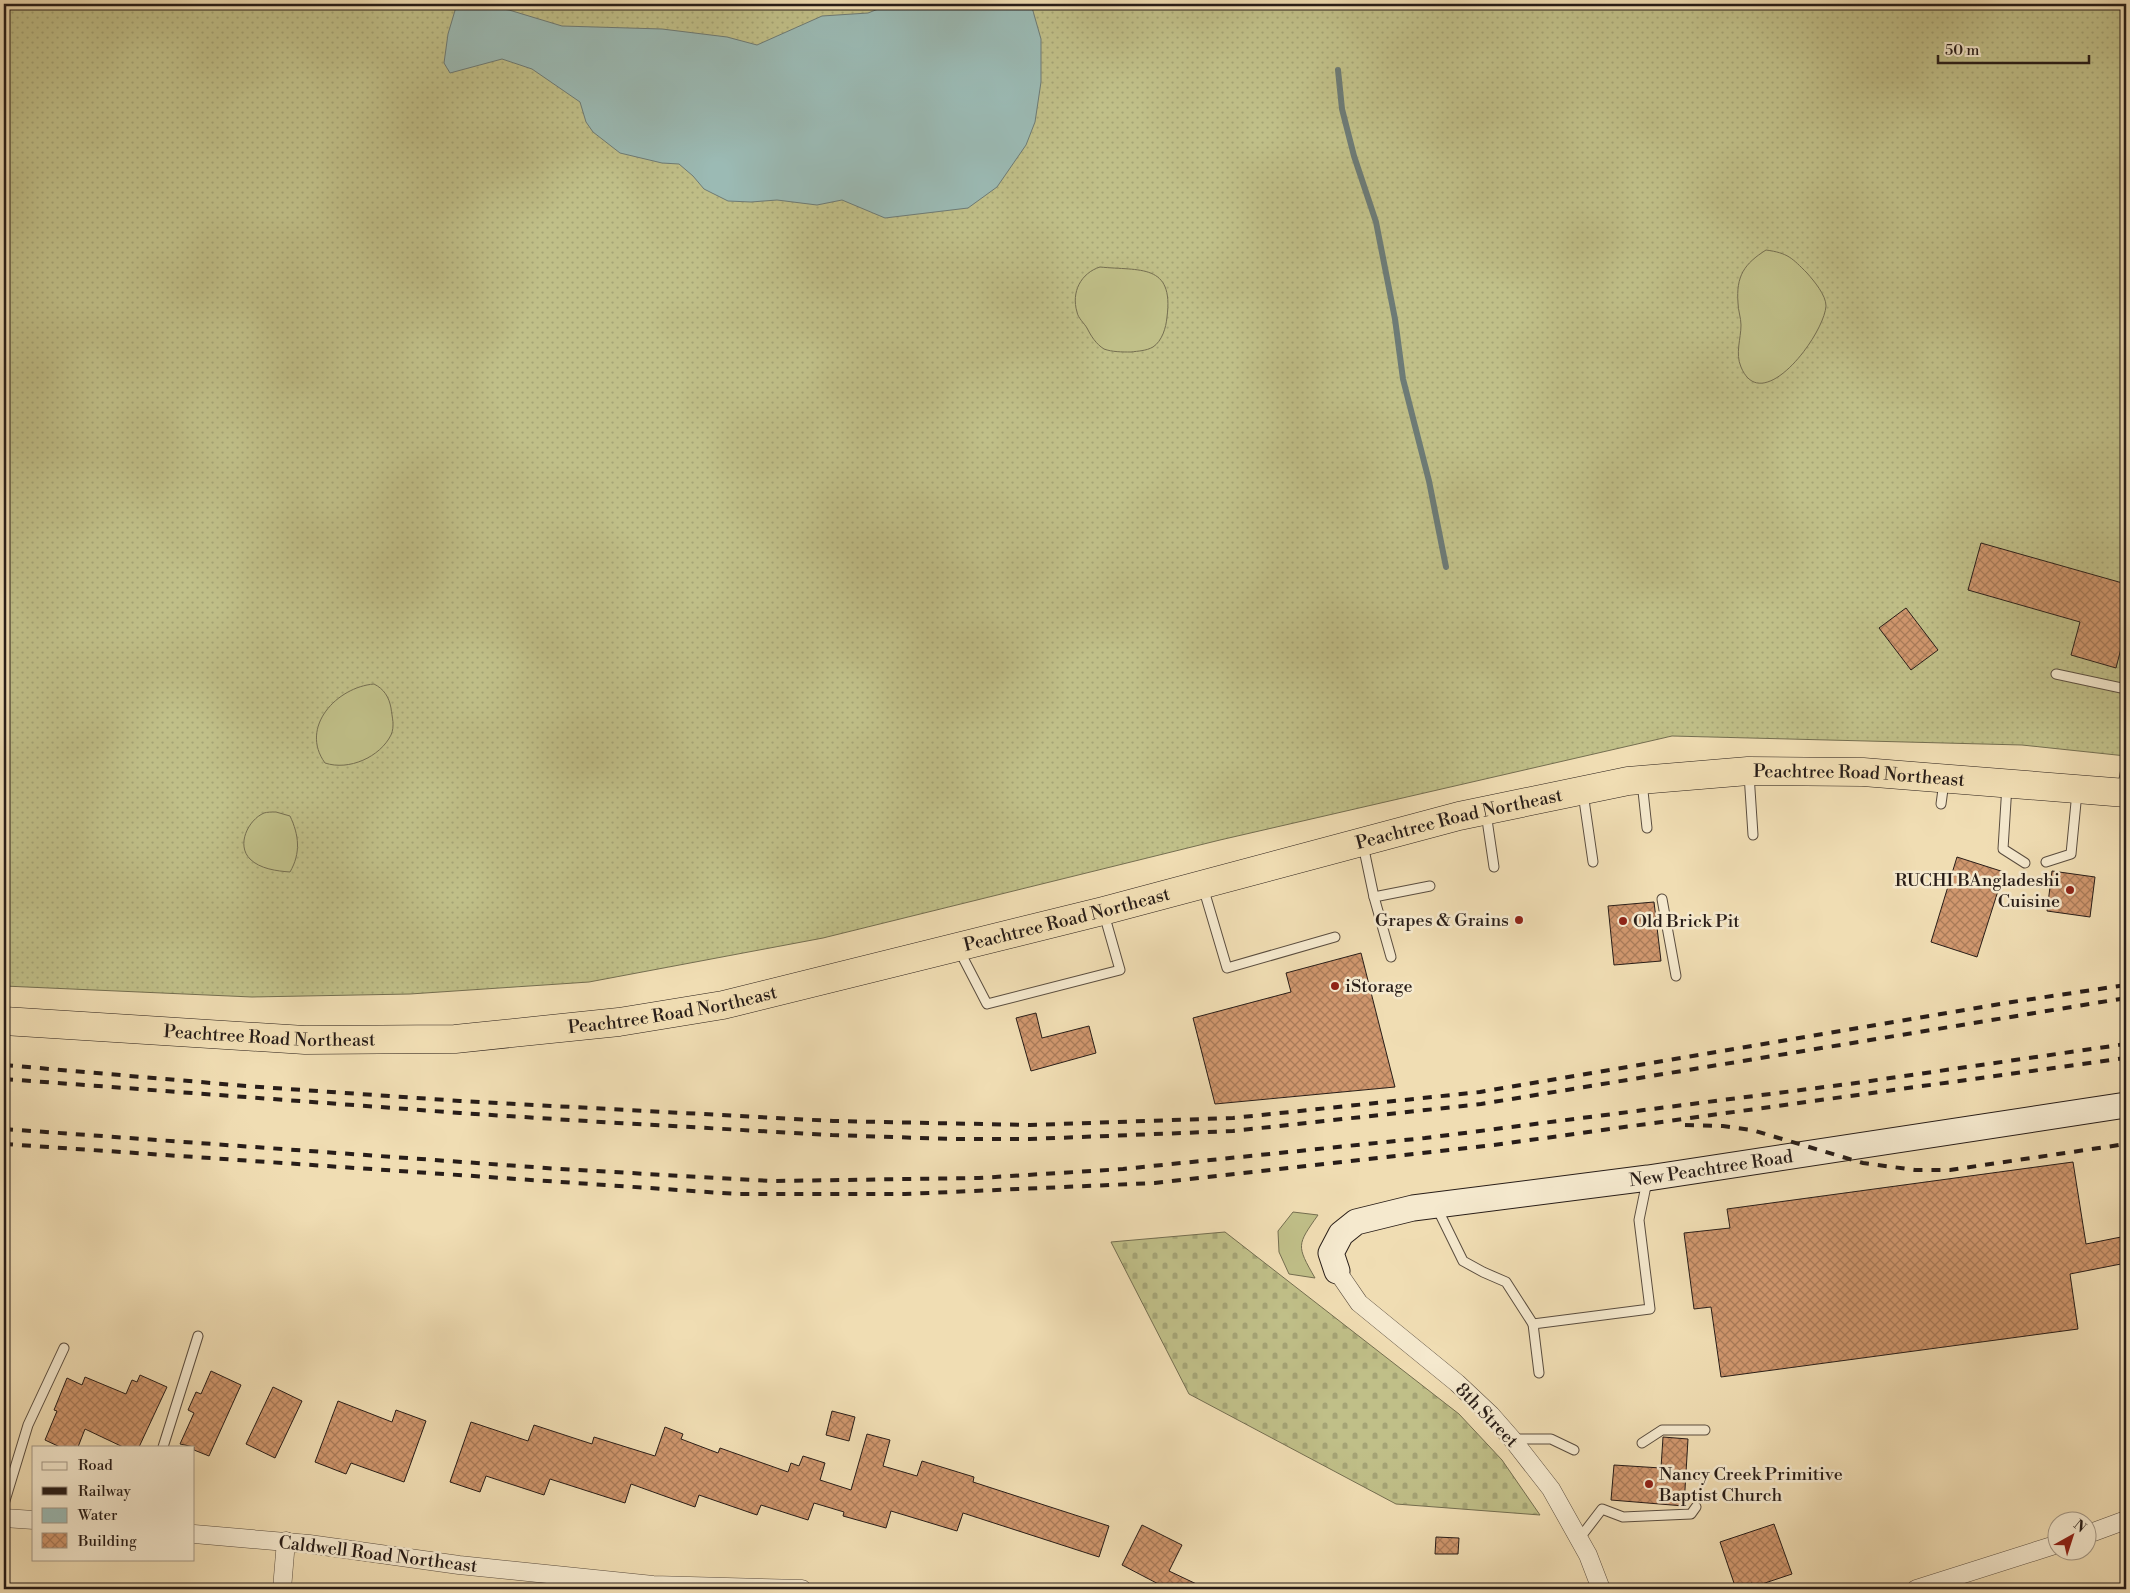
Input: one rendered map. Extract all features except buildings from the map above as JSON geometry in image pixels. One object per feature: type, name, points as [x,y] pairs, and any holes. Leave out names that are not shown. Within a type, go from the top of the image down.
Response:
[{"type":"highway","name":"Peachtree Road Northeast","points":[[4,1021],[305,1040],[455,1039],[619,1022],[723,1005],[1103,911],[1486,811],[1582,790],[1641,780],[1748,771],[1863,772],[1943,792],[2008,782],[2077,789],[2125,785]]},
{"type":"street","name":"New Peachtree Road","points":[[1336,1272],[1331,1253],[1341,1234],[1356,1222],[1413,1208],[1648,1178],[2126,1105]]},
{"type":"street","name":"8th Street","points":[[1336,1272],[1359,1303],[1457,1383],[1491,1415],[1512,1439],[1551,1489],[1588,1555],[1601,1589]]},
{"type":"street","points":[[4,1518],[32,1520]]},
{"type":"street","points":[[2098,1530],[2126,1520]]},
{"type":"street","name":"Caldwell Road Northeast","points":[[195,1534],[286,1541],[459,1565],[653,1585],[802,1589]]},
{"type":"street","points":[[282,1589],[286,1541]]},
{"type":"street","points":[[1916,1589],[2048,1547]]},
{"type":"lane","points":[[2056,674],[2126,689]]},
{"type":"lane","points":[[1748,771],[1753,835]]},
{"type":"lane","points":[[1641,780],[1647,828]]},
{"type":"lane","points":[[2008,782],[2004,849],[2025,863]]},
{"type":"lane","points":[[2046,862],[2072,854],[2077,789]]},
{"type":"lane","points":[[1582,790],[1593,862]]},
{"type":"lane","points":[[1486,811],[1494,867]]},
{"type":"lane","points":[[1362,842],[1374,897],[1391,957]]},
{"type":"lane","points":[[1203,884],[1227,968],[1335,936]]},
{"type":"lane","points":[[1374,897],[1430,886]]},
{"type":"lane","points":[[1662,899],[1676,976]]},
{"type":"lane","points":[[957,947],[987,1004],[1120,970],[1103,911]]},
{"type":"lane","points":[[1533,1324],[1650,1309],[1639,1220],[1648,1178]]},
{"type":"lane","points":[[1436,1205],[1463,1261],[1506,1282],[1533,1324],[1539,1373]]},
{"type":"lane","points":[[163,1446],[198,1336]]},
{"type":"lane","points":[[4,1504],[28,1425],[64,1348]]},
{"type":"lane","points":[[1642,1443],[1662,1430],[1705,1430]]},
{"type":"lane","points":[[1512,1439],[1551,1439],[1574,1450]]},
{"type":"lane","points":[[1579,1539],[1602,1508],[1622,1517],[1691,1514],[1696,1507]]},
{"type":"green space","points":[[4,4],[2126,4],[2126,756],[2022,745],[1672,736],[1220,840],[823,938],[589,982],[410,994],[252,997],[4,986]]},
{"type":"green space","points":[[1766,250],[1789,257],[1807,273],[1819,288],[1826,306],[1823,319],[1804,351],[1777,378],[1763,383],[1751,380],[1739,362],[1738,351],[1741,325],[1738,306],[1738,285],[1747,266]]},
{"type":"green space","points":[[1100,267],[1141,270],[1151,273],[1165,287],[1168,300],[1166,325],[1161,338],[1153,347],[1131,352],[1110,351],[1101,347],[1092,337],[1078,314],[1075,297],[1079,284],[1083,279],[1093,270]]},
{"type":"green space","points":[[374,684],[386,694],[389,700],[393,722],[391,735],[379,750],[363,760],[344,765],[325,763],[318,749],[316,736],[319,723],[326,711],[335,701],[347,693],[360,687]]},
{"type":"green space","points":[[276,812],[290,816],[297,837],[296,858],[290,872],[274,870],[259,865],[250,859],[244,847],[246,833],[253,821],[264,813]]},
{"type":"green space","points":[[1293,1212],[1318,1215],[1306,1233],[1301,1245],[1304,1258],[1315,1278],[1289,1274],[1279,1252],[1278,1231]]},
{"type":"green space","points":[[1225,1232],[1459,1414],[1502,1460],[1540,1515],[1396,1504],[1189,1394],[1111,1242]]},
{"type":"water","points":[[470,4],[509,10],[562,26],[662,29],[727,37],[757,45],[822,16],[868,13],[891,4],[1031,4],[1041,39],[1041,82],[1035,122],[1026,145],[997,187],[968,208],[885,218],[842,200],[817,205],[777,200],[728,201],[704,189],[679,164],[662,163],[620,153],[593,132],[586,122],[580,102],[532,69],[502,59],[450,73],[444,63],[448,34],[456,7]]},
{"type":"waterway","points":[[1338,70],[1342,109],[1354,156],[1376,222],[1395,319],[1403,379],[1429,481],[1446,567]]},
{"type":"railway","points":[[4,1065],[246,1086],[460,1101],[833,1121],[1030,1125],[1233,1118],[1480,1092],[2012,1002],[2126,985]]},
{"type":"railway","points":[[4,1079],[617,1123],[832,1135],[952,1139],[1030,1139],[1233,1131],[1481,1104],[2126,998]]},
{"type":"railway","points":[[4,1129],[560,1169],[771,1181],[979,1178],[1123,1169],[1425,1138],[1856,1083],[2126,1044]]},
{"type":"railway","points":[[4,1144],[737,1194],[905,1194],[1155,1183],[1494,1145],[2126,1058]]},
{"type":"railway","points":[[1685,1125],[1723,1126],[1752,1130],[1863,1163],[1915,1170],[1950,1170],[2126,1144]]},
{"type":"place","name":"RUCHI BAngladeshi Cuisine","points":[[2070,890]]},
{"type":"place","name":"Grapes & Grains","points":[[1519,920]]},
{"type":"place","name":"Old Brick Pit","points":[[1623,921]]},
{"type":"place","name":"iStorage","points":[[1335,986]]},
{"type":"place","name":"Nancy Creek Primitive Baptist Church","points":[[1649,1484]]}]
